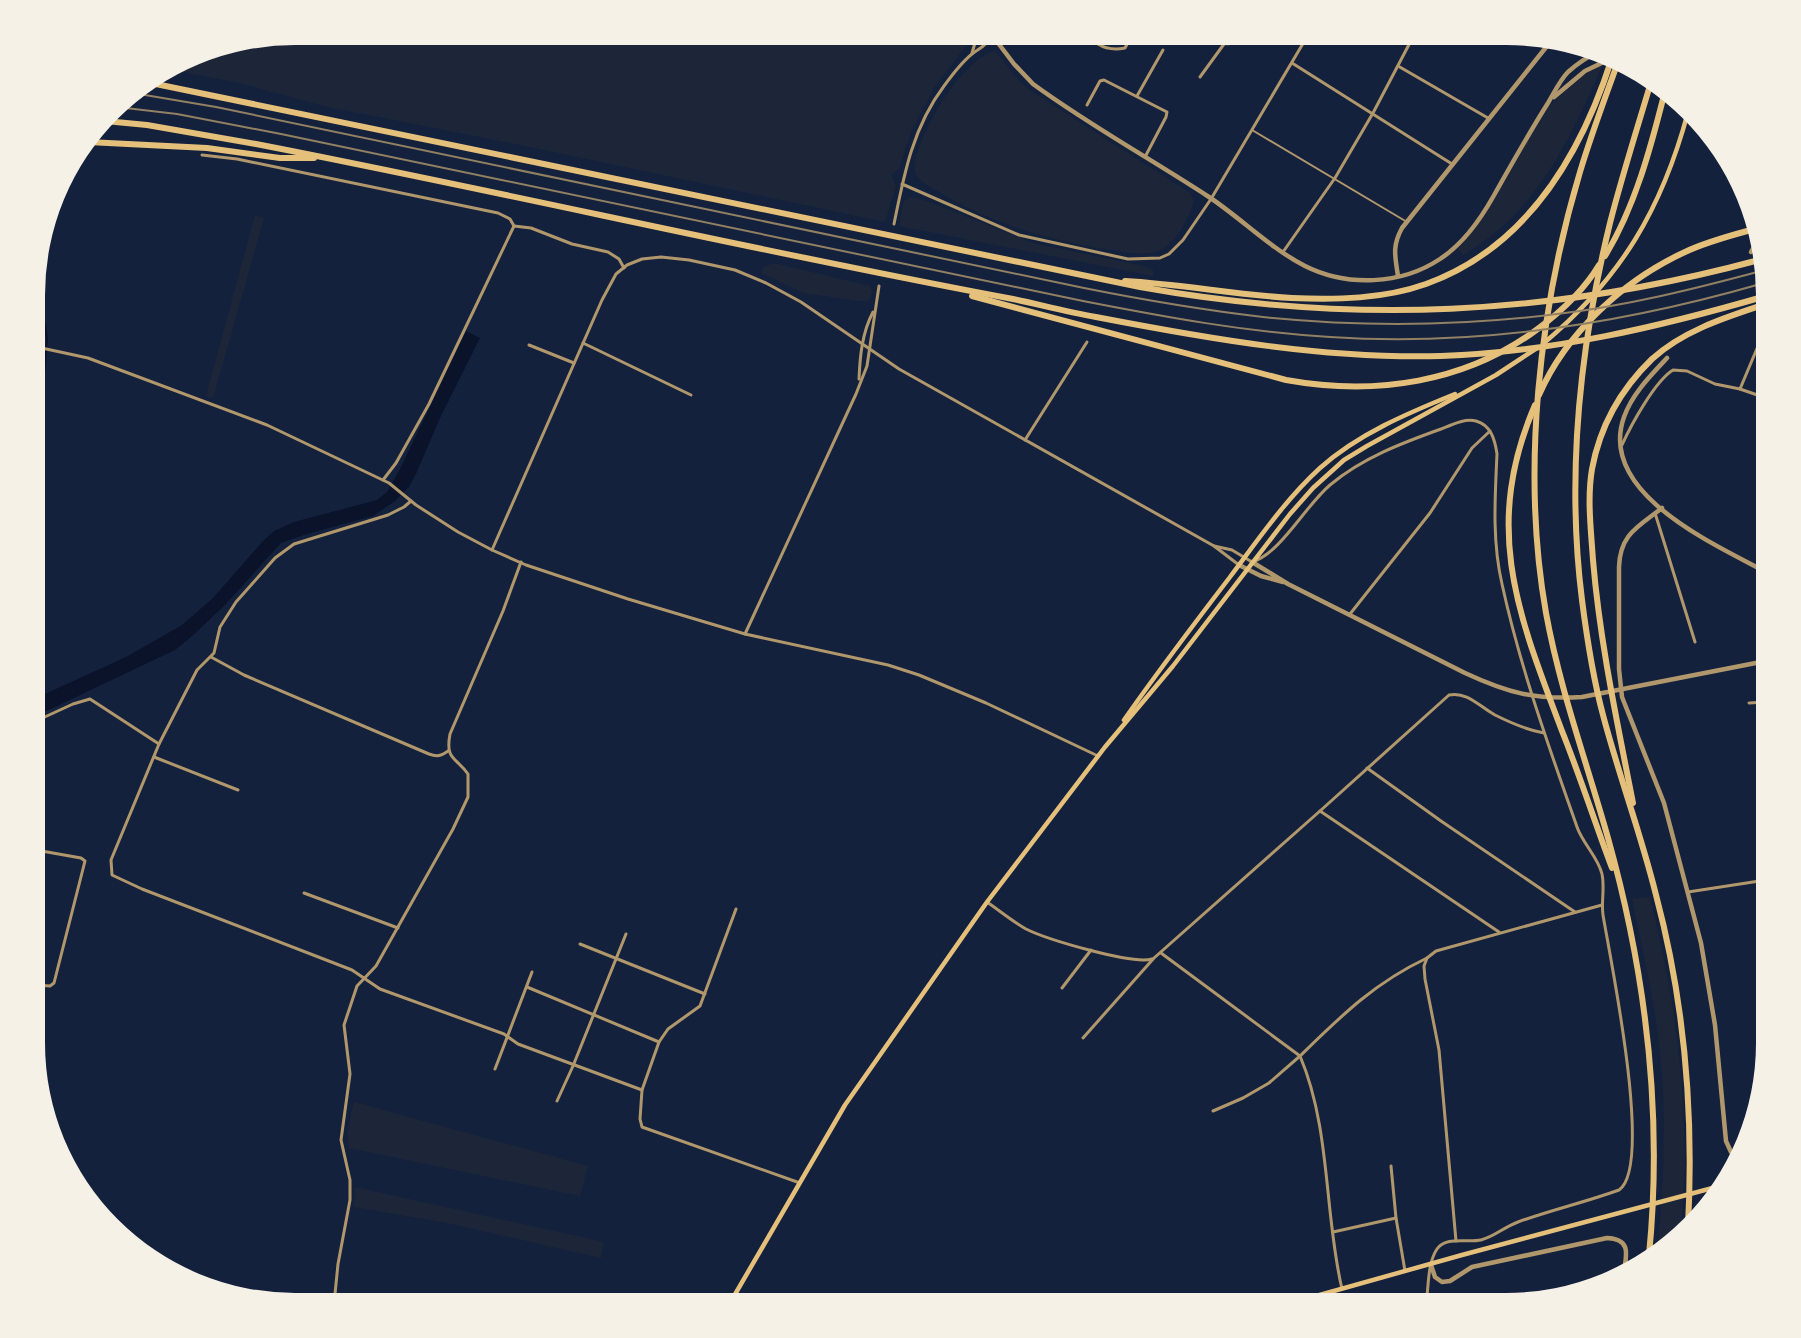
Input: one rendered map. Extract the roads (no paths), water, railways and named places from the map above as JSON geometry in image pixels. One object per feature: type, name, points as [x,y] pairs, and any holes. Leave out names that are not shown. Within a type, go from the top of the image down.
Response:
[{"type":"highway","points":[[1106,280],[1255,295],[1339,298],[1398,292],[1425,285],[1452,274],[1497,246],[1517,227],[1559,177],[1576,148],[1608,67]]},
{"type":"highway","points":[[1615,70],[1580,170],[1552,289],[1539,376],[1535,445],[1540,572],[1546,613],[1562,684],[1608,837],[1622,893],[1640,975],[1646,1017],[1653,1092],[1655,1161],[1649,1248]]},
{"type":"highway","points":[[159,85],[1201,298],[1308,309],[1433,311],[1525,304],[1619,292],[1720,271],[1754,261]]},
{"type":"highway","points":[[1649,90],[1610,222],[1597,285],[1579,406],[1575,485],[1579,572],[1594,672],[1605,722],[1656,893],[1670,952],[1683,1034],[1691,1152],[1688,1214]]},
{"type":"highway","points":[[922,283],[1286,380],[1330,386],[1375,387],[1416,382],[1463,369],[1498,354],[1533,333],[1566,306],[1595,272],[1612,245],[1648,154],[1662,100]]},
{"type":"highway","points":[[114,122],[198,133],[333,159],[922,283],[1197,336],[1290,350],[1396,356],[1459,355],[1522,350],[1626,333],[1756,299]]},
{"type":"highway","points":[[97,142],[207,148],[280,158],[333,159]]},
{"type":"highway","points":[[1622,893],[1532,649],[1516,598],[1510,563],[1508,526],[1519,449],[1541,390],[1578,334],[1602,308],[1632,284],[1686,251],[1747,231]]},
{"type":"highway","points":[[1639,836],[1616,723],[1600,627],[1590,503],[1595,455],[1607,421],[1619,398],[1641,371],[1658,355],[1695,331],[1756,308]]},
{"type":"main road","points":[[736,1293],[846,1105],[987,902],[1105,747],[1173,666],[1252,562],[1313,488],[1344,460],[1517,363],[1566,325],[1606,282],[1642,230],[1670,171],[1685,121]]},
{"type":"main road","points":[[1105,747],[1165,662],[1306,482],[1341,452],[1362,438],[1411,412],[1475,387]]},
{"type":"main road","points":[[1331,1293],[1709,1189]]},
{"type":"street","points":[[972,53],[974,45]]},
{"type":"street","points":[[894,225],[912,144],[926,114],[946,84],[972,53],[984,45]]},
{"type":"street","points":[[998,45],[1033,84],[1211,199],[1283,252],[1306,266],[1334,277],[1368,280],[1398,276],[1426,267],[1441,258],[1465,237],[1490,203],[1566,74],[1587,58]]},
{"type":"street","points":[[1099,45],[1105,49],[1125,48],[1127,45]]},
{"type":"street","points":[[1200,77],[1223,45]]},
{"type":"street","points":[[902,184],[1019,235],[1140,260],[1160,258],[1175,249],[1211,199],[1302,45]]},
{"type":"street","points":[[1283,252],[1335,178],[1409,45]]},
{"type":"street","points":[[1398,276],[1394,247],[1407,222],[1545,48]]},
{"type":"street","points":[[1137,96],[1163,50]]},
{"type":"street","points":[[1292,63],[1452,164]]},
{"type":"street","points":[[1549,101],[1585,71],[1601,63]]},
{"type":"street","points":[[1398,66],[1488,118]]},
{"type":"street","points":[[1087,105],[1100,81],[1104,80],[1167,112],[1144,157]]},
{"type":"street","points":[[1252,130],[1407,222]]},
{"type":"street","points":[[202,155],[231,158],[498,213],[510,219],[514,226]]},
{"type":"street","points":[[514,226],[531,228],[572,244],[608,252],[619,260],[624,268]]},
{"type":"street","points":[[382,480],[396,463],[429,404],[514,226]]},
{"type":"street","points":[[492,550],[574,363],[616,274],[642,259],[661,257],[689,260],[735,270],[766,283],[801,302],[899,369],[1214,546],[1239,565],[1261,576],[1288,584]]},
{"type":"street","points":[[746,634],[851,407],[867,366],[879,286]]},
{"type":"street","points":[[860,380],[860,363],[866,326],[874,311]]},
{"type":"street","points":[[1025,440],[1086,342]]},
{"type":"street","points":[[583,343],[691,395]]},
{"type":"street","points":[[530,345],[574,363]]},
{"type":"street","points":[[45,348],[88,358],[267,425],[389,483],[411,501],[458,532],[520,562],[746,634],[888,665],[919,675],[986,703],[1098,756]]},
{"type":"street","points":[[1740,389],[1756,351]]},
{"type":"street","points":[[1667,358],[1638,392],[1626,411],[1620,430],[1620,448],[1631,477],[1662,508],[1689,529],[1756,566]]},
{"type":"street","points":[[1620,448],[1638,414],[1663,379],[1673,370],[1682,369],[1700,375],[1715,384],[1756,395]]},
{"type":"street","points":[[1252,562],[1262,559],[1272,551],[1316,498],[1329,486],[1363,463],[1407,441],[1466,420],[1478,421],[1490,431],[1495,441],[1497,454],[1494,508],[1501,581],[1544,733],[1580,835],[1600,869],[1603,884],[1602,905],[1628,1062],[1631,1154],[1627,1182],[1620,1190],[1507,1226],[1491,1238],[1478,1241],[1456,1241],[1441,1245],[1431,1264],[1427,1293]]},
{"type":"street","points":[[1350,614],[1430,513],[1472,448],[1490,431]]},
{"type":"street","points":[[411,501],[388,515],[303,540],[285,549],[260,574],[220,627],[214,652],[197,670],[159,744],[111,860],[112,875],[142,889],[352,970],[381,989],[504,1034],[518,1044],[573,1066],[642,1090]]},
{"type":"street","points":[[1662,508],[1626,538],[1620,554],[1620,687],[1626,712],[1664,803],[1688,891],[1709,983],[1718,1050],[1725,1136],[1732,1150]]},
{"type":"street","points":[[1655,513],[1695,642]]},
{"type":"street","points":[[1214,546],[1232,550],[1288,584],[1475,678],[1515,693],[1537,697],[1571,697],[1642,686],[1756,663]]},
{"type":"street","points":[[335,1293],[350,1200],[350,1180],[341,1140],[350,1074],[344,1024],[357,986],[376,966],[453,829],[468,797],[468,774],[448,752],[450,734],[503,611],[520,562]]},
{"type":"street","points":[[211,657],[244,675],[429,754],[441,756],[448,752]]},
{"type":"street","points":[[1083,1038],[1154,958],[1443,699],[1452,694],[1467,697],[1493,714],[1519,726],[1544,733]]},
{"type":"street","points":[[45,717],[90,699],[159,744]]},
{"type":"street","points":[[1749,703],[1756,703]]},
{"type":"street","points":[[154,757],[238,790]]},
{"type":"street","points":[[1367,768],[1575,912]]},
{"type":"street","points":[[1320,811],[1499,932]]},
{"type":"street","points":[[45,852],[81,858],[85,861],[54,983],[45,986]]},
{"type":"street","points":[[1688,891],[1756,881]]},
{"type":"street","points":[[304,893],[398,928]]},
{"type":"street","points":[[987,902],[1028,930],[1091,950],[1142,960],[1154,958]]},
{"type":"street","points":[[1213,1111],[1269,1083],[1354,1004],[1403,970],[1436,951],[1602,905]]},
{"type":"street","points":[[736,909],[700,1006],[668,1029],[659,1042],[642,1090],[640,1119],[642,1127],[800,1183]]},
{"type":"street","points":[[557,1101],[626,934]]},
{"type":"street","points":[[580,944],[705,994]]},
{"type":"street","points":[[1062,988],[1091,950]]},
{"type":"street","points":[[1161,953],[1300,1056],[1309,1079],[1318,1117],[1342,1289]]},
{"type":"street","points":[[1427,958],[1424,966],[1425,979],[1439,1050],[1456,1241]]},
{"type":"street","points":[[495,1069],[532,972]]},
{"type":"street","points":[[527,987],[659,1042]]},
{"type":"street","points":[[1391,1166],[1396,1218],[1405,1271]]},
{"type":"street","points":[[1333,1232],[1396,1218]]},
{"type":"street","points":[[1431,1264],[1435,1277],[1442,1282],[1450,1281],[1472,1267],[1607,1238],[1622,1240],[1626,1252],[1625,1263]]},
{"type":"waterway","points":[[45,324],[47,339],[45,363]]},
{"type":"railway","points":[[145,95],[216,107],[1084,288],[1263,317],[1373,324],[1447,323],[1521,318],[1634,302],[1755,273]]},
{"type":"railway","points":[[129,108],[177,114],[281,134],[1083,301],[1268,332],[1385,339],[1440,339],[1495,335],[1603,321],[1711,298],[1755,285]]}]
